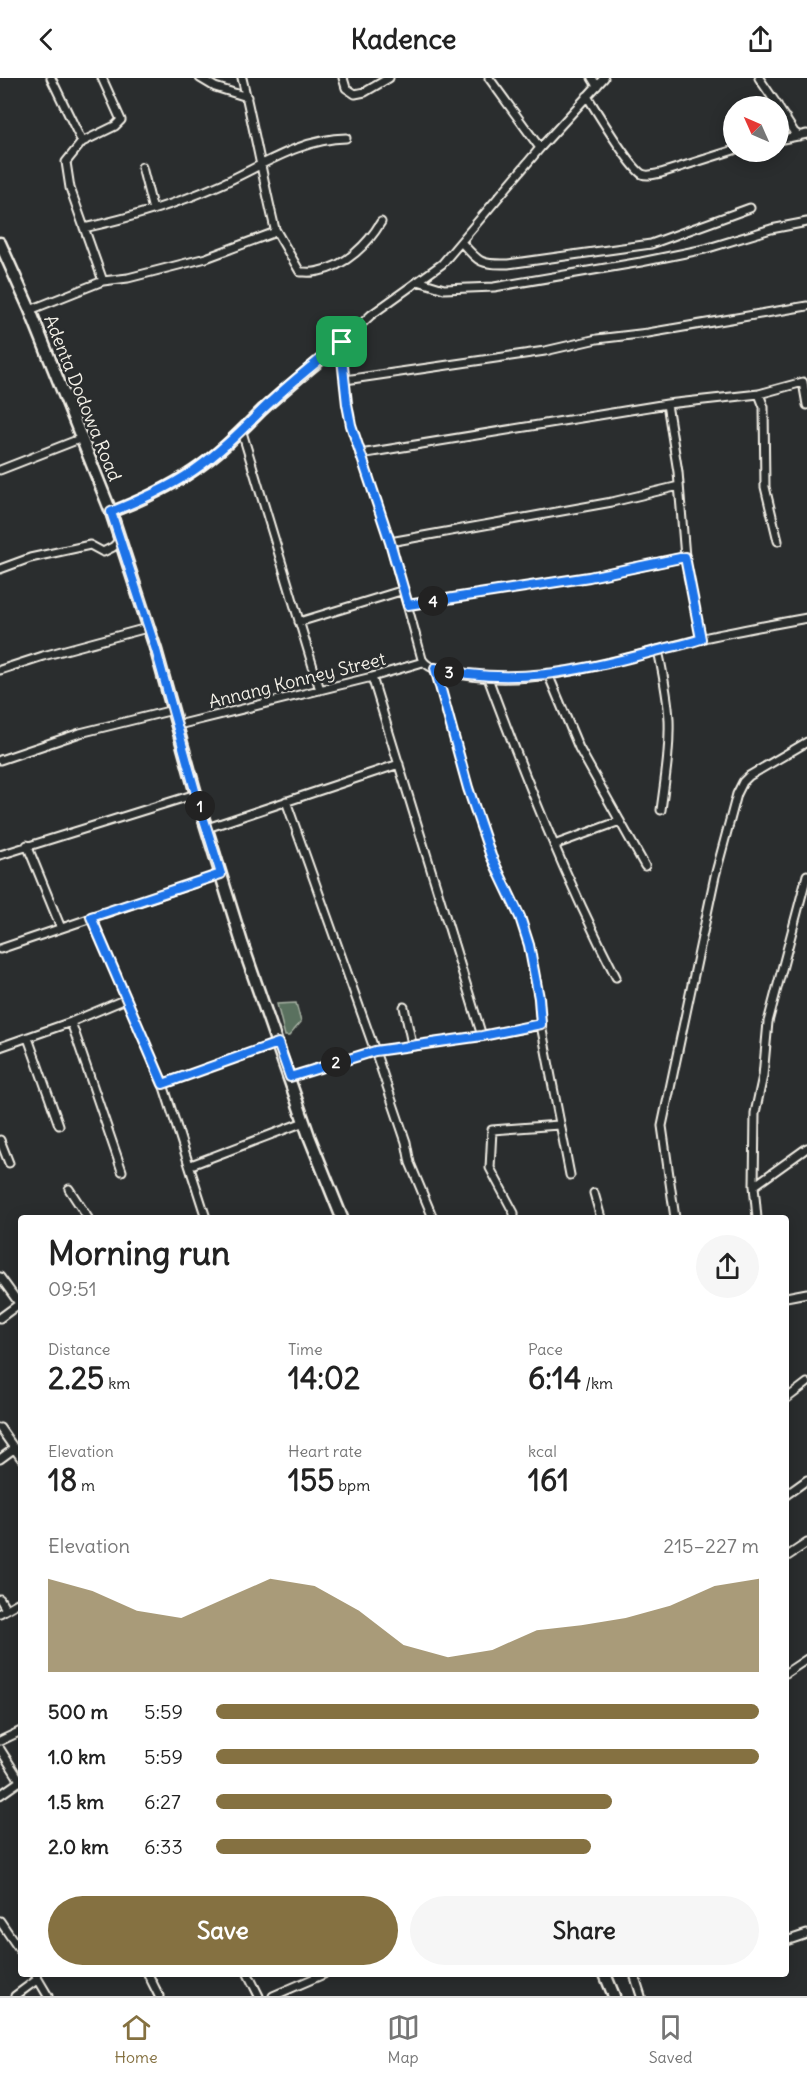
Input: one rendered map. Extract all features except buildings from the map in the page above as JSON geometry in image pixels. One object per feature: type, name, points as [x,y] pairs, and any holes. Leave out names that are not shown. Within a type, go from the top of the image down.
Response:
[{"type":"main road","name":"Adenta Dodowa Road","points":[[0,243],[30,310],[111,512],[253,974],[304,1122],[341,1215]]},
{"type":"main road","points":[[606,1977],[614,1996]]},
{"type":"street","points":[[51,78],[82,142]]},
{"type":"street","points":[[102,78],[121,120],[115,126],[82,142],[66,162],[70,188],[103,281]]},
{"type":"street","points":[[200,78],[215,87],[247,97]]},
{"type":"street","points":[[242,78],[275,229],[292,262],[300,272],[319,271],[339,264],[372,238],[381,222]]},
{"type":"street","points":[[343,78],[348,91],[359,94],[389,78]]},
{"type":"street","points":[[489,78],[540,148]]},
{"type":"street","points":[[592,78],[597,86]]},
{"type":"street","points":[[111,512],[157,492],[192,472],[242,432],[261,411],[372,315],[442,264],[540,148],[604,78]]},
{"type":"street","points":[[759,78],[771,96]]},
{"type":"street","points":[[587,96],[620,147],[643,175],[661,173],[723,153]]},
{"type":"street","points":[[789,123],[799,136]]},
{"type":"street","points":[[789,138],[807,134]]},
{"type":"street","points":[[84,228],[137,216],[215,187],[260,163],[312,143],[331,138],[346,138]]},
{"type":"street","points":[[142,167],[153,210]]},
{"type":"street","points":[[461,242],[479,261],[489,265],[508,264],[651,244],[750,208]]},
{"type":"street","points":[[418,281],[444,289],[494,287],[705,249],[771,229],[807,222]]},
{"type":"street","points":[[30,310],[103,281],[128,278],[227,252],[269,236],[275,229]]},
{"type":"street","points":[[345,380],[545,351],[597,339],[648,333],[807,306]]},
{"type":"street","points":[[342,342],[347,404],[360,454],[390,542],[423,662],[435,668],[488,678],[548,674],[588,668],[701,639],[807,618]]},
{"type":"street","points":[[360,454],[667,404],[759,394],[803,382],[807,405]]},
{"type":"street","points":[[759,394],[764,407],[765,487],[778,542]]},
{"type":"street","points":[[667,404],[679,486],[685,557],[701,639]]},
{"type":"street","points":[[242,432],[320,690]]},
{"type":"street","points":[[0,470],[82,438]]},
{"type":"street","points":[[390,542],[567,511],[679,486]]},
{"type":"street","points":[[0,568],[30,558],[90,545],[103,552],[120,540]]},
{"type":"street","points":[[408,605],[589,577],[685,557]]},
{"type":"street","points":[[299,622],[404,590]]},
{"type":"street","points":[[0,670],[147,628]]},
{"type":"street","points":[[658,650],[669,722],[668,757],[660,810]]},
{"type":"street","name":"Annang Konney Street","points":[[178,725],[372,677],[423,662]]},
{"type":"street","points":[[435,668],[468,788],[491,856],[523,926],[536,976],[541,1024],[570,1175]]},
{"type":"street","points":[[548,674],[579,748],[645,866]]},
{"type":"street","points":[[372,677],[482,1036]]},
{"type":"street","points":[[488,678],[538,810],[587,921],[616,977]]},
{"type":"street","points":[[0,760],[80,733],[173,710]]},
{"type":"street","points":[[675,1215],[662,1126],[715,876],[726,843],[737,794],[749,776],[807,742]]},
{"type":"street","points":[[207,828],[399,764]]},
{"type":"street","points":[[0,855],[196,794]]},
{"type":"street","points":[[286,801],[375,1051],[406,1142],[410,1163],[432,1215]]},
{"type":"street","points":[[554,845],[620,821]]},
{"type":"street","points":[[27,845],[61,928]]},
{"type":"street","points":[[0,949],[221,874]]},
{"type":"street","points":[[757,1215],[754,1186],[755,1113],[763,1076],[768,1022],[807,875]]},
{"type":"street","points":[[91,917],[163,1084],[191,1165],[205,1215]]},
{"type":"street","points":[[0,1047],[71,1022],[126,999]]},
{"type":"street","points":[[404,1007],[412,1044]]},
{"type":"street","points":[[71,1022],[122,1171]]},
{"type":"street","points":[[290,1077],[375,1051],[482,1036],[541,1024]]},
{"type":"street","points":[[28,1038],[59,1125]]},
{"type":"street","points":[[163,1084],[278,1043]]},
{"type":"street","points":[[191,1165],[304,1122]]},
{"type":"street","points":[[513,1215],[489,1163],[492,1130],[559,1125]]},
{"type":"street","points":[[0,1140],[9,1163]]},
{"type":"street","points":[[754,1186],[807,1148]]},
{"type":"street","points":[[69,1189],[86,1215]]},
{"type":"street","points":[[594,1193],[601,1215]]},
{"type":"street","points":[[0,1277],[18,1302]]},
{"type":"street","points":[[789,1297],[807,1293]]},
{"type":"street","points":[[0,1318],[18,1306]]},
{"type":"street","points":[[789,1397],[807,1383]]},
{"type":"street","points":[[0,1428],[18,1453]]},
{"type":"street","points":[[0,1459],[15,1448]]},
{"type":"street","points":[[789,1493],[807,1480]]},
{"type":"street","points":[[789,1555],[807,1543]]},
{"type":"street","points":[[0,1599],[3,1611],[18,1603]]},
{"type":"street","points":[[789,1671],[807,1659]]},
{"type":"street","points":[[0,1741],[18,1732]]},
{"type":"street","points":[[0,1749],[18,1776]]},
{"type":"street","points":[[0,1795],[18,1783]]},
{"type":"street","points":[[0,1921],[18,1948]]},
{"type":"street","points":[[789,1940],[807,1934]]},
{"type":"street","points":[[15,1996],[36,1977]]},
{"type":"street","points":[[38,1977],[48,1996]]},
{"type":"street","points":[[150,1977],[159,1996]]},
{"type":"street","points":[[250,1977],[259,1996]]},
{"type":"street","points":[[273,1996],[317,1977]]},
{"type":"street","points":[[635,1977],[641,1996]]},
{"type":"green space","points":[[296,1003],[301,1022],[289,1036],[285,1036],[277,1004]]},
{"type":"route","points":[[342,342],[341,352],[351,425],[390,542],[408,605],[589,577],[685,557],[701,639],[627,659],[532,676],[488,678],[435,668],[468,788],[491,856],[520,917],[529,945],[536,976],[541,1024],[482,1036],[404,1045],[375,1051],[290,1077],[278,1043],[163,1084],[91,917],[221,874],[156,650],[111,512],[157,492],[214,456],[242,432],[261,411],[342,342]]}]
